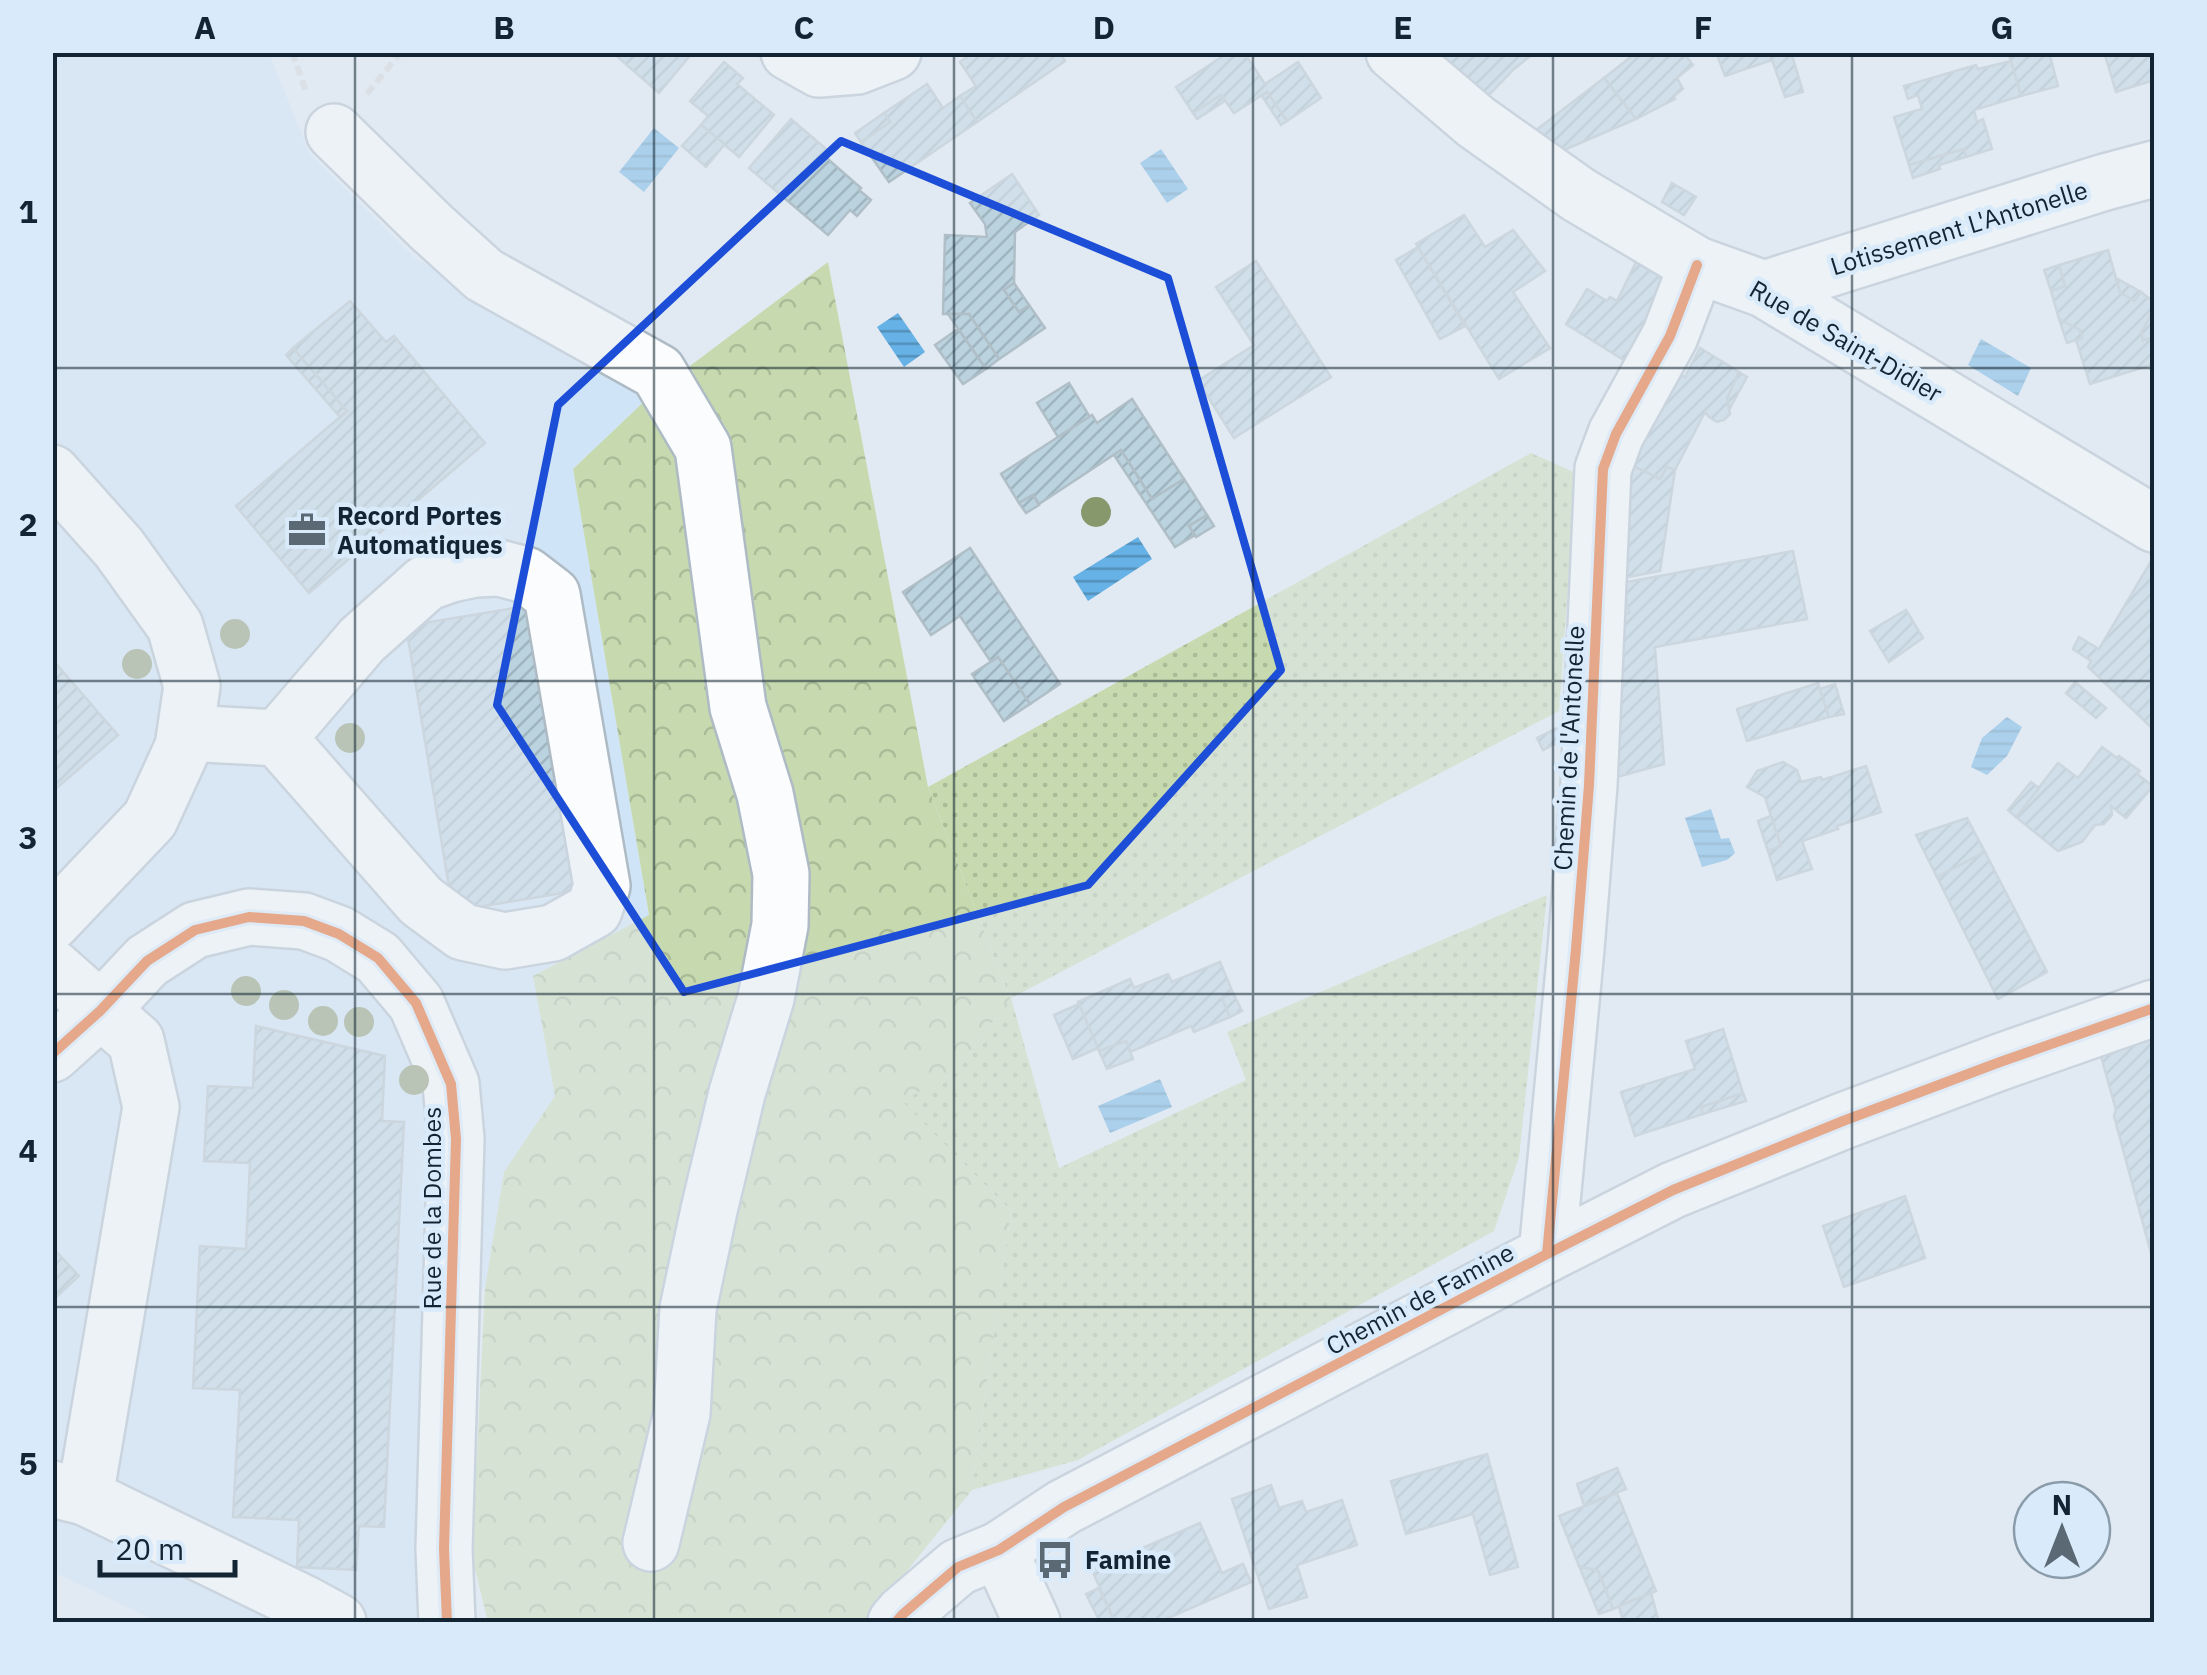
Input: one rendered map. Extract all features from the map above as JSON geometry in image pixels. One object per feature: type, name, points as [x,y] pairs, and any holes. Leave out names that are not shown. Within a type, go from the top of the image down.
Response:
[{"type":"street","points":[[789,52],[819,68],[857,66],[893,52]]},
{"type":"street","name":"Rue de Saint-Didier","points":[[1394,52],[1476,122],[1579,195],[1697,265],[1764,289],[2154,524]]},
{"type":"street","points":[[334,132],[484,275],[658,372],[703,448],[738,707],[765,794],[781,874],[780,925],[766,998],[737,1093],[691,1293],[682,1413],[651,1543]]},
{"type":"street","name":"Lotissement L'Antonelle","points":[[1764,289],[2154,169]]},
{"type":"street","name":"Chemin de l'Antonelle","points":[[1547,1254],[1587,803],[1603,469],[1616,434],[1670,336],[1697,265]]},
{"type":"street","points":[[52,474],[119,548],[176,626],[192,686],[183,747],[150,819],[52,922]]},
{"type":"street","points":[[186,733],[278,738],[421,902],[463,932],[505,941],[553,933],[594,910],[602,886],[552,595],[526,575],[499,568],[475,569],[426,584],[362,640],[278,738]]},
{"type":"street","name":"Rue de la Dombes","points":[[52,1054],[100,1011],[147,960],[195,930],[249,917],[304,921],[339,934],[378,958],[416,1003],[451,1084],[456,1140],[444,1549],[448,1622]]},
{"type":"street","points":[[52,966],[136,1042],[151,1106],[69,1493],[338,1622]]},
{"type":"street","name":"Chemin de Famine","points":[[999,1550],[1064,1507],[1674,1190],[2000,1062],[2154,1008]]},
{"type":"street","points":[[896,1622],[958,1568],[999,1550],[1032,1622]]},
{"type":"highlighted area","points":[[841,141],[1168,278],[1281,670],[1088,885],[684,992],[497,705],[558,405]]},
{"type":"shaded area","points":[[53,53],[269,53],[310,154],[414,257],[650,396],[573,469],[649,916],[533,976],[555,1096],[504,1172],[485,1288],[430,1320],[421,1622],[158,1622],[53,1574]]},
{"type":"green space","points":[[828,262],[928,787],[1010,998],[956,1072],[902,1101],[1011,1211],[972,1490],[866,1622],[488,1622],[472,1557],[485,1288],[504,1172],[555,1096],[533,976],[649,915],[573,469],[650,396]]},
{"type":"green space","points":[[1531,453],[1576,473],[1559,711],[1011,998],[1059,1168],[1246,1080],[1227,1032],[1547,895],[1519,1157],[1494,1231],[1078,1460],[972,1490],[1011,1211],[901,1101],[956,1072],[1010,998],[928,787]]},
{"type":"water","points":[[654,128],[679,148],[644,192],[619,172]]},
{"type":"water","points":[[1161,149],[1188,189],[1167,203],[1140,163]]},
{"type":"water","points":[[898,313],[925,352],[904,367],[877,327]]},
{"type":"water","points":[[1981,339],[2031,368],[2018,396],[1968,365]]},
{"type":"water","points":[[1138,537],[1152,559],[1088,601],[1073,577]]},
{"type":"water","points":[[2007,717],[2022,727],[2007,756],[1987,775],[1971,767],[1982,738]]},
{"type":"water","points":[[1711,809],[1721,839],[1729,838],[1735,853],[1727,860],[1702,867],[1685,818]]},
{"type":"water","points":[[1160,1079],[1172,1107],[1110,1133],[1098,1106]]},
{"type":"building","points":[[612,52],[693,52],[659,93]]},
{"type":"building","points":[[974,52],[1060,52],[1065,61],[977,122],[960,96],[976,86],[960,62]]},
{"type":"building","points":[[1229,52],[1244,52],[1265,84],[1298,62],[1321,98],[1287,121],[1267,92],[1234,113],[1221,95],[1193,113],[1176,87]]},
{"type":"building","points":[[1432,52],[1535,52],[1491,93],[1479,98]]},
{"type":"building","points":[[1637,52],[1683,52],[1693,65],[1677,78],[1683,89],[1675,99],[1636,119],[1604,78]]},
{"type":"building","points":[[1716,52],[1791,52],[1803,92],[1785,97],[1772,60],[1725,76]]},
{"type":"building","points":[[2049,52],[2058,86],[2021,96],[2009,55]]},
{"type":"building","points":[[2104,52],[2154,52],[2154,80],[2116,92]]},
{"type":"building","points":[[2011,61],[2021,96],[1974,110],[1977,122],[1983,119],[1992,149],[1966,157],[1964,149],[1909,165],[1894,117],[1922,109],[1918,95],[1908,99],[1904,86],[1976,65],[1978,69]]},
{"type":"building","points":[[724,62],[743,78],[737,84],[774,115],[739,157],[701,125],[708,116],[690,101]]},
{"type":"building","points":[[1604,78],[1636,119],[1564,150],[1535,131]]},
{"type":"building","points":[[927,84],[943,108],[960,96],[977,122],[889,182],[861,142],[890,122],[884,113]]},
{"type":"building","points":[[1267,92],[1287,121],[1281,125],[1262,96]]},
{"type":"building","points":[[1221,95],[1225,101],[1197,119],[1193,113]]},
{"type":"building","points":[[884,113],[890,122],[861,142],[855,133]]},
{"type":"building","points":[[791,119],[826,149],[822,154],[871,200],[857,216],[850,210],[828,235],[749,168]]},
{"type":"building","points":[[701,125],[725,144],[706,167],[682,146]]},
{"type":"building","points":[[1964,149],[1966,157],[1913,178],[1909,165]]},
{"type":"building","points":[[1012,174],[1039,215],[1015,232],[1014,283],[1004,290],[1019,312],[1029,305],[1045,328],[999,359],[969,314],[943,314],[945,235],[987,237],[985,224],[970,203]]},
{"type":"building","points":[[1672,183],[1696,197],[1684,215],[1662,202]]},
{"type":"building","points":[[1464,215],[1485,247],[1513,230],[1545,271],[1513,292],[1550,348],[1499,379],[1416,244]]},
{"type":"building","points":[[1418,247],[1465,326],[1440,339],[1396,260]]},
{"type":"building","points":[[2108,250],[2120,292],[2134,301],[2141,292],[2154,302],[2141,333],[2143,340],[2151,338],[2154,343],[2154,364],[2090,384],[2076,340],[2082,338],[2080,330],[2059,319],[2051,291],[2065,286],[2059,265]]},
{"type":"building","points":[[1637,260],[1671,277],[1643,372],[1566,324],[1587,289],[1607,301],[1610,297],[1617,301]]},
{"type":"building","points":[[1256,261],[1331,377],[1234,438],[1198,381],[1254,345],[1216,287]]},
{"type":"building","points":[[2059,265],[2065,286],[2051,291],[2044,270]]},
{"type":"building","points":[[2116,278],[2141,292],[2134,301],[2120,292]]},
{"type":"building","points":[[1014,283],[1029,305],[1019,312],[1004,290]]},
{"type":"building","points":[[350,301],[386,342],[394,336],[485,443],[309,593],[236,506],[347,411],[293,348]]},
{"type":"building","points":[[2154,309],[2153,343],[2151,338],[2143,340],[2141,333]]},
{"type":"building","points":[[948,314],[969,314],[999,359],[986,369]]},
{"type":"building","points":[[2059,319],[2080,330],[2082,338],[2067,343]]},
{"type":"building","points":[[958,329],[986,369],[963,384],[935,345]]},
{"type":"building","points":[[293,348],[347,411],[340,417],[286,355]]},
{"type":"building","points":[[1700,348],[1739,372],[1727,399],[1730,414],[1717,422],[1705,412],[1675,470],[1667,467],[1660,479],[1629,464],[1676,372],[1685,377]]},
{"type":"building","points":[[1739,372],[1747,377],[1730,408],[1727,399]]},
{"type":"building","points":[[1069,383],[1090,417],[1058,437],[1037,403]]},
{"type":"building","points":[[1132,399],[1184,479],[1152,499],[1121,450],[1039,504],[1033,495],[1019,503],[1001,474],[1092,415],[1097,423]]},
{"type":"building","points":[[1121,450],[1152,499],[1184,479],[1207,515],[1189,526],[1195,535],[1175,547],[1114,455]]},
{"type":"building","points":[[1629,464],[1660,479],[1667,467],[1675,470],[1660,571],[1623,578]]},
{"type":"building","points":[[1033,495],[1039,505],[1026,513],[1019,503]]},
{"type":"building","points":[[1207,515],[1214,526],[1196,537],[1189,526]]},
{"type":"building","points":[[970,548],[1060,684],[1030,704],[998,657],[991,662],[960,616],[931,635],[903,592]]},
{"type":"building","points":[[1793,551],[1807,619],[1655,647],[1664,764],[1606,780],[1622,615],[1629,613],[1622,583]]},
{"type":"building","points":[[2154,556],[2154,730],[2088,667],[2091,661],[2073,649],[2079,637],[2099,649]]},
{"type":"building","points":[[533,605],[581,890],[453,911],[406,626]]},
{"type":"building","points":[[1906,610],[1923,638],[1889,662],[1870,631]]},
{"type":"building","points":[[998,657],[1030,704],[1004,721],[972,674]]},
{"type":"building","points":[[52,659],[118,735],[52,792]]},
{"type":"building","points":[[2075,682],[2106,708],[2096,718],[2066,693]]},
{"type":"building","points":[[1818,683],[1829,717],[1747,741],[1737,709]]},
{"type":"building","points":[[1835,684],[1844,714],[1829,717],[1820,689]]},
{"type":"building","points":[[1573,720],[1572,735],[1543,750],[1537,738]]},
{"type":"building","points":[[2102,747],[2140,771],[2137,774],[2153,786],[2126,818],[2111,806],[2112,815],[2104,824],[2095,825],[2082,842],[2058,851],[2016,817],[2058,763],[2078,778]]},
{"type":"building","points":[[1783,762],[1797,770],[1801,782],[1821,777],[1822,780],[1866,766],[1881,812],[1802,841],[1812,869],[1777,880],[1768,851],[1781,846],[1765,797],[1747,787],[1757,771]]},
{"type":"building","points":[[2031,782],[2039,788],[2016,817],[2008,810]]},
{"type":"building","points":[[1771,816],[1781,846],[1768,851],[1758,821]]},
{"type":"building","points":[[1967,818],[1985,852],[1937,877],[1916,835]]},
{"type":"building","points":[[1985,852],[2047,972],[1998,999],[1937,877]]},
{"type":"building","points":[[1220,962],[1233,993],[1222,998],[1230,1017],[1194,1032],[1191,1026],[1130,1052],[1126,1041],[1099,1051],[1078,1002],[1130,979],[1134,988],[1168,974],[1172,982]]},
{"type":"building","points":[[1233,993],[1242,1011],[1230,1017],[1222,998]]},
{"type":"building","points":[[1079,1004],[1098,1048],[1073,1059],[1054,1015]]},
{"type":"building","points":[[256,1026],[385,1056],[382,1121],[404,1122],[384,1527],[359,1526],[356,1570],[297,1567],[299,1520],[233,1517],[240,1390],[193,1388],[200,1246],[246,1249],[250,1163],[204,1161],[208,1086],[253,1088]]},
{"type":"building","points":[[1723,1029],[1743,1093],[1701,1107],[1703,1114],[1635,1136],[1621,1092],[1695,1069],[1686,1041]]},
{"type":"building","points":[[2154,1037],[2154,1256],[2152,1257],[2101,1056]]},
{"type":"building","points":[[1126,1041],[1133,1059],[1107,1069],[1099,1051]]},
{"type":"building","points":[[1743,1093],[1746,1101],[1703,1114],[1701,1107]]},
{"type":"building","points":[[1905,1196],[1925,1258],[1844,1287],[1823,1226]]},
{"type":"building","points":[[52,1247],[79,1276],[52,1301]]},
{"type":"building","points":[[1487,1454],[1518,1567],[1490,1575],[1473,1514],[1406,1534],[1391,1481]]},
{"type":"building","points":[[1617,1468],[1626,1489],[1584,1505],[1577,1484]]},
{"type":"building","points":[[1271,1485],[1279,1508],[1302,1501],[1306,1512],[1342,1500],[1357,1545],[1297,1565],[1307,1597],[1269,1609],[1232,1499]]},
{"type":"building","points":[[1617,1493],[1656,1591],[1613,1609],[1598,1571],[1579,1566],[1559,1516]]},
{"type":"building","points":[[1200,1523],[1222,1573],[1243,1564],[1251,1582],[1159,1622],[1115,1622],[1092,1570]]},
{"type":"building","points":[[1579,1566],[1598,1571],[1613,1609],[1599,1614]]},
{"type":"building","points":[[1099,1588],[1115,1622],[1100,1622],[1086,1594]]},
{"type":"building","points":[[1651,1593],[1659,1622],[1623,1622],[1619,1606]]},
{"type":"cycle path","points":[[1547,1254],[1589,785],[1603,469],[1616,434],[1670,336],[1697,265]]},
{"type":"cycle path","points":[[52,1054],[147,961],[195,930],[249,917],[304,921],[339,934],[378,958],[416,1003],[451,1084],[456,1139],[444,1549],[447,1622]]},
{"type":"cycle path","points":[[896,1622],[958,1567],[999,1550],[1064,1507],[1673,1190],[1843,1121],[2154,1008]]},
{"type":"place","name":"Record Portes Automatiques","points":[[307,530]]},
{"type":"place","name":"Famine","points":[[1055,1560]]}]
